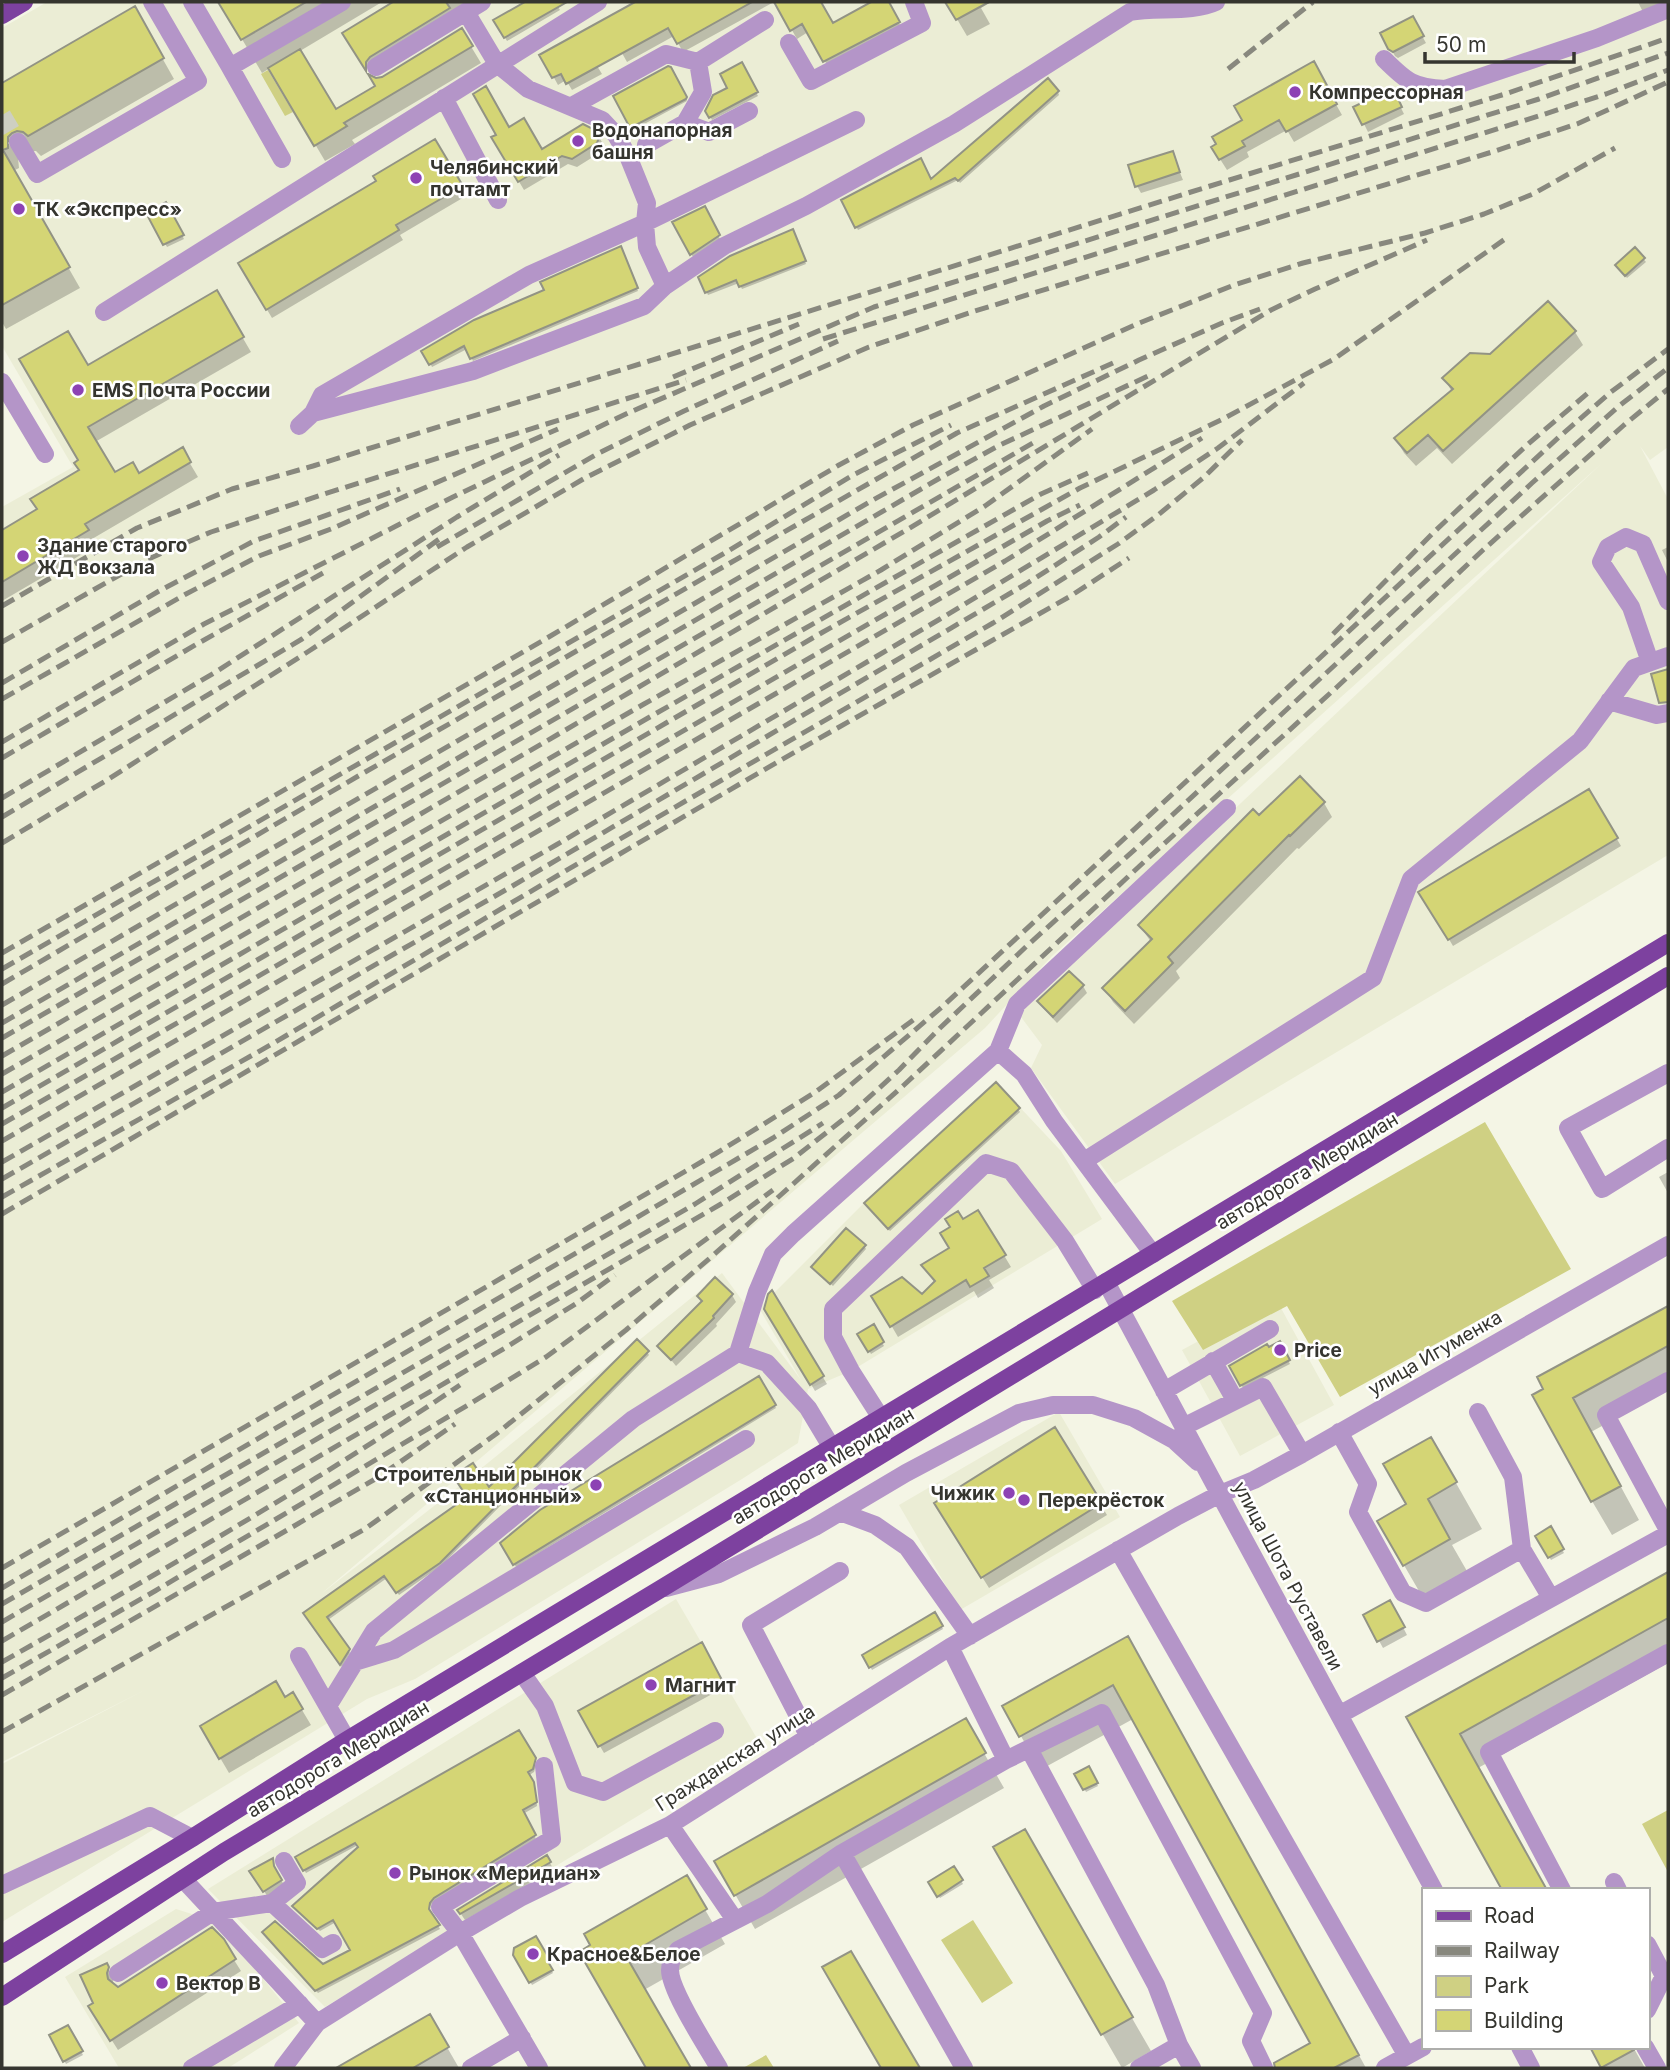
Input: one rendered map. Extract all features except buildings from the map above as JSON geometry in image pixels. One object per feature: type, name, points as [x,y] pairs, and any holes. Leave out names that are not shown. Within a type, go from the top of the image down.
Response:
[{"type":"main road","points":[[2,15],[24,2]]},
{"type":"main road","name":"автодорога Меридиан","points":[[2,1954],[347,1740],[1668,943]]},
{"type":"main road","name":"автодорога Меридиан","points":[[2,1997],[183,1879],[1668,976]]},
{"type":"street","points":[[18,142],[37,174],[198,80],[152,2]]},
{"type":"street","points":[[192,2],[282,159]]},
{"type":"street","points":[[230,67],[342,2]]},
{"type":"street","points":[[376,67],[482,2]]},
{"type":"street","points":[[789,43],[811,81],[922,23],[914,2]]},
{"type":"street","points":[[313,413],[473,371],[644,306],[665,286],[724,246],[806,206],[954,124],[1130,12],[1203,7],[1216,2]]},
{"type":"street","points":[[104,312],[444,98],[587,4]]},
{"type":"street","points":[[1384,59],[1403,78],[1422,87],[1446,89],[1597,38],[1668,9]]},
{"type":"street","points":[[466,12],[497,64],[528,89],[602,120],[616,135],[628,156],[647,204],[647,247],[665,286]]},
{"type":"street","points":[[572,106],[666,54],[698,62],[765,20]]},
{"type":"street","points":[[646,145],[685,123],[704,92],[698,62]]},
{"type":"street","points":[[444,98],[498,200]]},
{"type":"street","points":[[685,123],[709,132],[748,111]]},
{"type":"street","points":[[299,426],[313,413],[322,396],[529,275],[645,223],[856,120]]},
{"type":"street","points":[[2,382],[45,454]]},
{"type":"street","points":[[1650,662],[1631,607],[1601,562],[1608,547],[1626,537],[1643,544],[1668,601]]},
{"type":"street","points":[[1084,1161],[1373,978],[1411,879],[1580,741],[1634,668],[1668,656]]},
{"type":"street","points":[[1609,701],[1657,715],[1668,713]]},
{"type":"street","points":[[328,1706],[374,1630],[633,1419],[738,1353],[757,1292],[773,1254],[998,1051],[1017,1004],[1227,808]]},
{"type":"street","points":[[998,1051],[1024,1074],[1055,1121],[1153,1254]]},
{"type":"street","points":[[1668,1073],[1568,1128],[1602,1189],[1668,1149]]},
{"type":"street","name":"улица Шота Руставели","points":[[881,1418],[850,1371],[833,1337],[833,1310],[986,1163],[1011,1171],[1121,1309],[1433,1888]]},
{"type":"street","name":"улица Игуменка","points":[[1220,1494],[1254,1480],[1302,1454],[1668,1245]]},
{"type":"street","points":[[1164,1391],[1270,1329]]},
{"type":"street","points":[[738,1353],[767,1363],[808,1408],[832,1448]]},
{"type":"street","points":[[1213,1362],[1235,1400]]},
{"type":"street","points":[[1339,1715],[1668,1532],[1606,1415],[1668,1381]]},
{"type":"street","points":[[1183,1427],[1263,1387],[1302,1454]]},
{"type":"street","points":[[659,1590],[719,1574],[815,1527],[906,1473],[1019,1413],[1053,1405],[1093,1405],[1134,1418],[1174,1440],[1208,1471]]},
{"type":"street","points":[[1478,1412],[1513,1476],[1522,1549],[1551,1598]]},
{"type":"street","points":[[1339,1432],[1368,1484],[1358,1512],[1403,1593],[1426,1603],[1522,1549]]},
{"type":"street","points":[[355,1662],[394,1650],[746,1439]]},
{"type":"street","name":"Гражданская улица","points":[[283,2068],[317,2023],[460,1933],[520,1898],[670,1825],[950,1647],[1220,1494]]},
{"type":"street","points":[[840,1512],[875,1525],[907,1547],[970,1636]]},
{"type":"street","points":[[1118,1550],[1394,2064],[1422,2048]]},
{"type":"street","points":[[809,1737],[751,1625],[840,1571]]},
{"type":"street","points":[[950,1647],[1006,1760]]},
{"type":"street","points":[[1561,1888],[1489,1752],[1668,1653]]},
{"type":"street","points":[[299,1656],[347,1740]]},
{"type":"street","points":[[522,1673],[545,1706],[575,1783],[603,1792],[715,1731]]},
{"type":"street","points":[[719,2068],[675,1990],[670,1972],[671,1959],[678,1950],[767,1904],[842,1853],[1006,1760],[1102,1713],[1263,2012],[1251,2041],[1264,2068]]},
{"type":"street","points":[[1029,1749],[1156,1985],[1179,2045],[1192,2068]]},
{"type":"street","points":[[539,2068],[460,1933],[440,1907],[552,1839],[544,1766]]},
{"type":"street","points":[[2,1885],[150,1816],[192,1838]]},
{"type":"street","points":[[670,1825],[735,1920]]},
{"type":"street","points":[[842,1853],[964,2068]]},
{"type":"street","points":[[118,1973],[213,1912],[272,1903],[297,1884],[284,1861]]},
{"type":"street","points":[[183,1879],[317,2023]]},
{"type":"street","points":[[272,1903],[322,1949],[333,1943]]},
{"type":"street","points":[[1649,1948],[1664,1976],[1649,2006]]},
{"type":"street","points":[[192,2068],[300,2004]]},
{"type":"street","points":[[471,2068],[522,2038]]},
{"type":"street","points":[[1139,2068],[1179,2045]]},
{"type":"street","points":[[1521,2049],[1531,2068]]},
{"type":"street","points":[[1635,2068],[1651,2058]]},
{"type":"shaded area","points":[[47,2],[1668,2],[1668,447],[1650,460],[1640,446],[1668,499],[1668,855],[1115,1184],[1031,1068],[1042,1045],[1018,1013],[1601,464],[1051,957],[985,1028],[321,1594],[452,1492],[722,1273],[801,1380],[759,1308],[864,1203],[996,1082],[1061,1151],[1102,1219],[851,1371],[808,1389],[798,1443],[742,1479],[415,1679],[367,1699],[2,1922],[2,1764],[145,1690],[2,1762],[2,507],[73,467],[2,346],[2,28]]},
{"type":"shaded area","points":[[1276,1299],[1334,1405],[1240,1456],[1182,1350]]},
{"type":"shaded area","points":[[1059,1412],[1120,1517],[960,1610],[899,1505]]},
{"type":"shaded area","points":[[676,1599],[759,1742],[325,2007],[208,1889]]},
{"type":"shaded area","points":[[176,1909],[217,1922],[299,2023],[228,2068],[119,2068],[65,1977]]},
{"type":"green space","points":[[268,70],[293,112],[285,116],[261,74]]},
{"type":"green space","points":[[1485,1122],[1571,1269],[1340,1397],[1287,1306],[1203,1350],[1172,1301]]},
{"type":"green space","points":[[1668,1810],[1668,1872],[1642,1824]]},
{"type":"green space","points":[[973,1920],[1013,1983],[982,2003],[941,1940]]},
{"type":"green space","points":[[766,2055],[774,2068],[743,2068]]},
{"type":"tunnel","points":[[2,115],[18,142]]},
{"type":"railway","points":[[1228,69],[1313,2]]},
{"type":"railway","points":[[2,606],[137,528],[232,489],[1505,94],[1668,38]]},
{"type":"railway","points":[[2,742],[204,624],[453,497],[628,413],[874,307],[1539,99],[1668,53]]},
{"type":"railway","points":[[823,339],[1542,115],[1668,70]]},
{"type":"railway","points":[[2,843],[107,780],[467,547],[585,478],[690,425],[869,347],[975,311],[1577,124],[1668,82]]},
{"type":"railway","points":[[2,953],[542,641],[839,465],[913,425],[1137,324],[1234,285],[1303,263],[1425,233],[1484,214],[1533,194],[1615,148]]},
{"type":"railway","points":[[2,1108],[823,632],[1080,488],[1223,419],[1334,359],[1508,237]]},
{"type":"railway","points":[[2,1056],[908,529],[1271,310],[1427,240]]},
{"type":"railway","points":[[2,1005],[873,500],[1044,406],[1139,360],[1260,309]]},
{"type":"railway","points":[[673,377],[799,324]]},
{"type":"railway","points":[[437,547],[597,454],[838,341]]},
{"type":"railway","points":[[2,1588],[773,1138],[839,1095],[943,1006],[1559,437],[1611,392],[1668,349]]},
{"type":"railway","points":[[2,984],[360,775],[957,433],[1113,363]]},
{"type":"railway","points":[[2,1622],[721,1204],[794,1158],[854,1111],[899,1070],[1030,943],[1532,483],[1619,406],[1668,368]]},
{"type":"railway","points":[[2,1023],[940,478],[1000,445],[1148,376]]},
{"type":"railway","points":[[2,642],[146,560],[211,532],[686,380]]},
{"type":"railway","points":[[2,1162],[556,845],[940,619],[1154,490],[1218,448],[1304,383]]},
{"type":"railway","points":[[2,1732],[365,1529],[496,1434],[626,1330],[904,1085],[1483,550],[1668,389]]},
{"type":"railway","points":[[1333,634],[1435,531],[1528,444],[1588,393]]},
{"type":"railway","points":[[2,969],[723,554],[853,475],[951,425]]},
{"type":"railway","points":[[2,699],[186,594],[259,556],[331,529],[558,429]]},
{"type":"railway","points":[[2,1074],[881,570],[985,506],[1092,429]]},
{"type":"railway","points":[[2,1141],[1005,561],[1202,438]]},
{"type":"railway","points":[[2,1038],[1038,440]]},
{"type":"railway","points":[[2,1197],[272,1044],[993,623],[1118,544],[1158,515],[1203,478],[1242,440]]},
{"type":"railway","points":[[2,798],[214,673],[559,455]]},
{"type":"railway","points":[[2,1092],[960,540],[1041,494],[1088,473]]},
{"type":"railway","points":[[2,683],[159,591],[254,541],[400,489]]},
{"type":"railway","points":[[2,1124],[1047,521],[1080,505]]},
{"type":"railway","points":[[2,1179],[509,888],[1026,584],[1126,517]]},
{"type":"railway","points":[[2,817],[302,639],[442,537]]},
{"type":"railway","points":[[2,1214],[781,760],[1069,597],[1129,558]]},
{"type":"railway","points":[[2,758],[323,573]]},
{"type":"railway","points":[[2,1568],[715,1154],[814,1093],[916,1018]]},
{"type":"railway","points":[[2,1604],[695,1204],[823,1123]]},
{"type":"railway","points":[[2,1678],[155,1591],[546,1357],[773,1190]]},
{"type":"railway","points":[[2,1641],[505,1348],[577,1303],[615,1275]]},
{"type":"railway","points":[[2,1662],[291,1493],[460,1385]]},
{"type":"railway","points":[[2,1695],[377,1478],[455,1424]]},
{"type":"place","name":"Компрессорная","points":[[1295,92]]},
{"type":"place","name":"Водонапорная башня","points":[[578,141]]},
{"type":"place","name":"Челябинский почтамт","points":[[416,178]]},
{"type":"place","name":"ТК «Экспресс»","points":[[19,209]]},
{"type":"place","name":"EMS Почта России","points":[[78,390]]},
{"type":"place","name":"Здание старого ЖД вокзала","points":[[23,556]]},
{"type":"place","name":"Price","points":[[1280,1350]]},
{"type":"place","name":"Строительный рынок «Станционный»","points":[[596,1485]]},
{"type":"place","name":"Чижик","points":[[1009,1493]]},
{"type":"place","name":"Перекрёсток","points":[[1024,1500]]},
{"type":"place","name":"Магнит","points":[[651,1685]]},
{"type":"place","name":"Рынок «Меридиан»","points":[[395,1873]]},
{"type":"place","name":"Красное&Белое","points":[[533,1954]]},
{"type":"place","name":"Вектор В","points":[[162,1983]]}]
